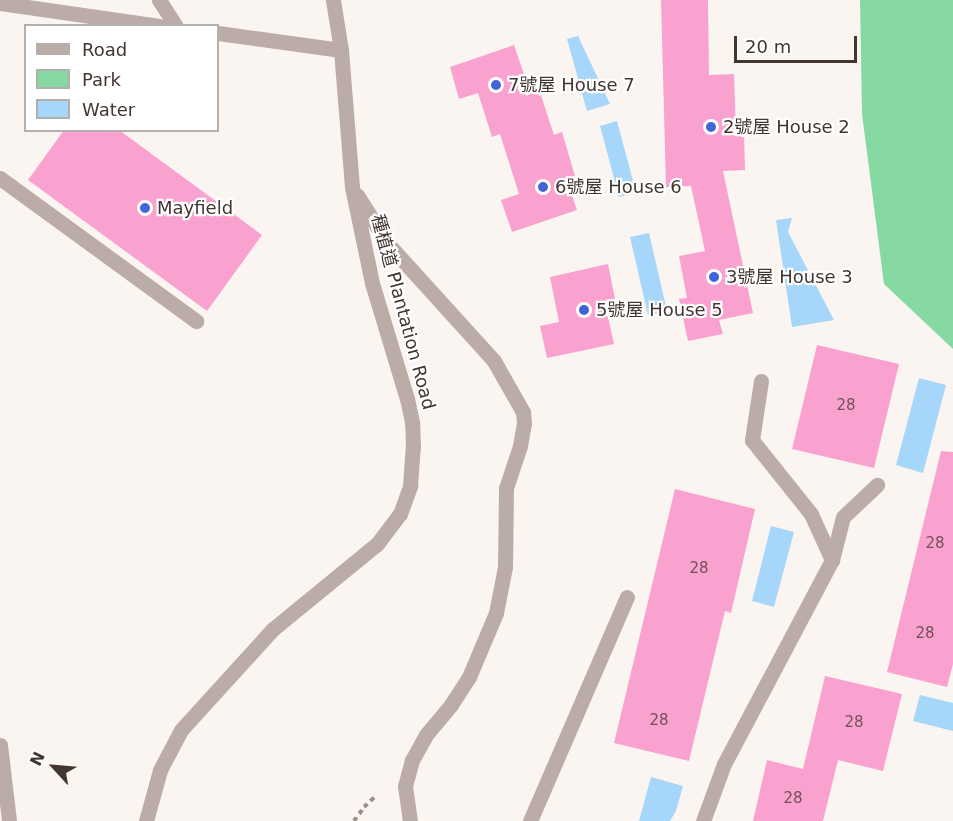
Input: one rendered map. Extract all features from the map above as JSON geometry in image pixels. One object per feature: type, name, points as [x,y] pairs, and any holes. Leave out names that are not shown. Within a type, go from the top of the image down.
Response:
[{"type":"street","points":[[159,0],[176,24]]},
{"type":"street","name":"種植道 Plantation Road","points":[[146,821],[160,770],[169,751],[191,717],[273,629],[377,544],[400,514],[406,500],[413,467],[412,422],[372,283],[352,187],[341,50],[333,0]]},
{"type":"street","points":[[0,3],[145,24]]},
{"type":"street","points":[[219,33],[341,50]]},
{"type":"street","points":[[0,178],[196,321]]},
{"type":"street","points":[[352,187],[388,244],[498,368],[523,412],[524,423],[520,446],[506,488],[505,567],[496,614],[489,636],[465,685],[426,735],[412,760],[405,786],[410,821]]},
{"type":"street","points":[[761,381],[752,440],[811,514],[832,560]]},
{"type":"street","points":[[703,821],[724,764],[832,560],[843,517],[878,484]]},
{"type":"street","points":[[530,821],[627,597]]},
{"type":"street","points":[[0,745],[9,821]]},
{"type":"green space","points":[[860,0],[953,0],[953,349],[884,284],[862,114]]},
{"type":"water","points":[[578,36],[610,104],[587,111],[567,39]]},
{"type":"water","points":[[617,121],[636,192],[619,197],[600,126]]},
{"type":"water","points":[[792,218],[788,232],[834,320],[792,327],[776,220]]},
{"type":"water","points":[[649,233],[667,311],[648,315],[630,237]]},
{"type":"water","points":[[919,378],[946,385],[923,473],[896,465]]},
{"type":"water","points":[[771,526],[794,532],[774,607],[752,601]]},
{"type":"water","points":[[920,695],[953,703],[953,731],[913,721]]},
{"type":"water","points":[[651,777],[683,786],[676,811],[670,821],[639,821]]},
{"type":"building","points":[[661,0],[708,0],[709,75],[734,74],[736,132],[744,132],[745,170],[723,171],[753,313],[719,320],[723,334],[688,341],[679,299],[687,298],[679,256],[705,251],[691,186],[666,187]]},
{"type":"building","points":[[514,45],[525,77],[534,74],[554,135],[562,132],[575,176],[566,179],[577,210],[512,232],[501,200],[519,194],[500,134],[492,137],[478,93],[459,99],[450,67]]},
{"type":"building","name":"Mayfield","points":[[63,132],[122,132],[262,235],[207,311],[28,180]]},
{"type":"building","name":"5號屋 House 5","points":[[608,264],[617,309],[607,312],[614,344],[547,358],[540,326],[559,322],[550,277]]},
{"type":"building","points":[[817,345],[899,364],[874,468],[792,449]]},
{"type":"building","points":[[941,451],[953,452],[953,664],[947,687],[887,672]]},
{"type":"building","points":[[675,489],[755,509],[731,613],[725,611],[689,761],[614,743]]},
{"type":"building","points":[[825,676],[902,694],[883,771],[838,760],[823,821],[753,821],[767,760],[803,769]]},
{"type":"place","name":"7號屋 House 7","points":[[496,85]]},
{"type":"place","name":"2號屋 House 2","points":[[711,127]]},
{"type":"place","name":"6號屋 House 6","points":[[543,187]]},
{"type":"place","name":"Mayfield","points":[[145,208]]},
{"type":"place","name":"3號屋 House 3","points":[[714,277]]},
{"type":"place","name":"5號屋 House 5","points":[[584,310]]}]
